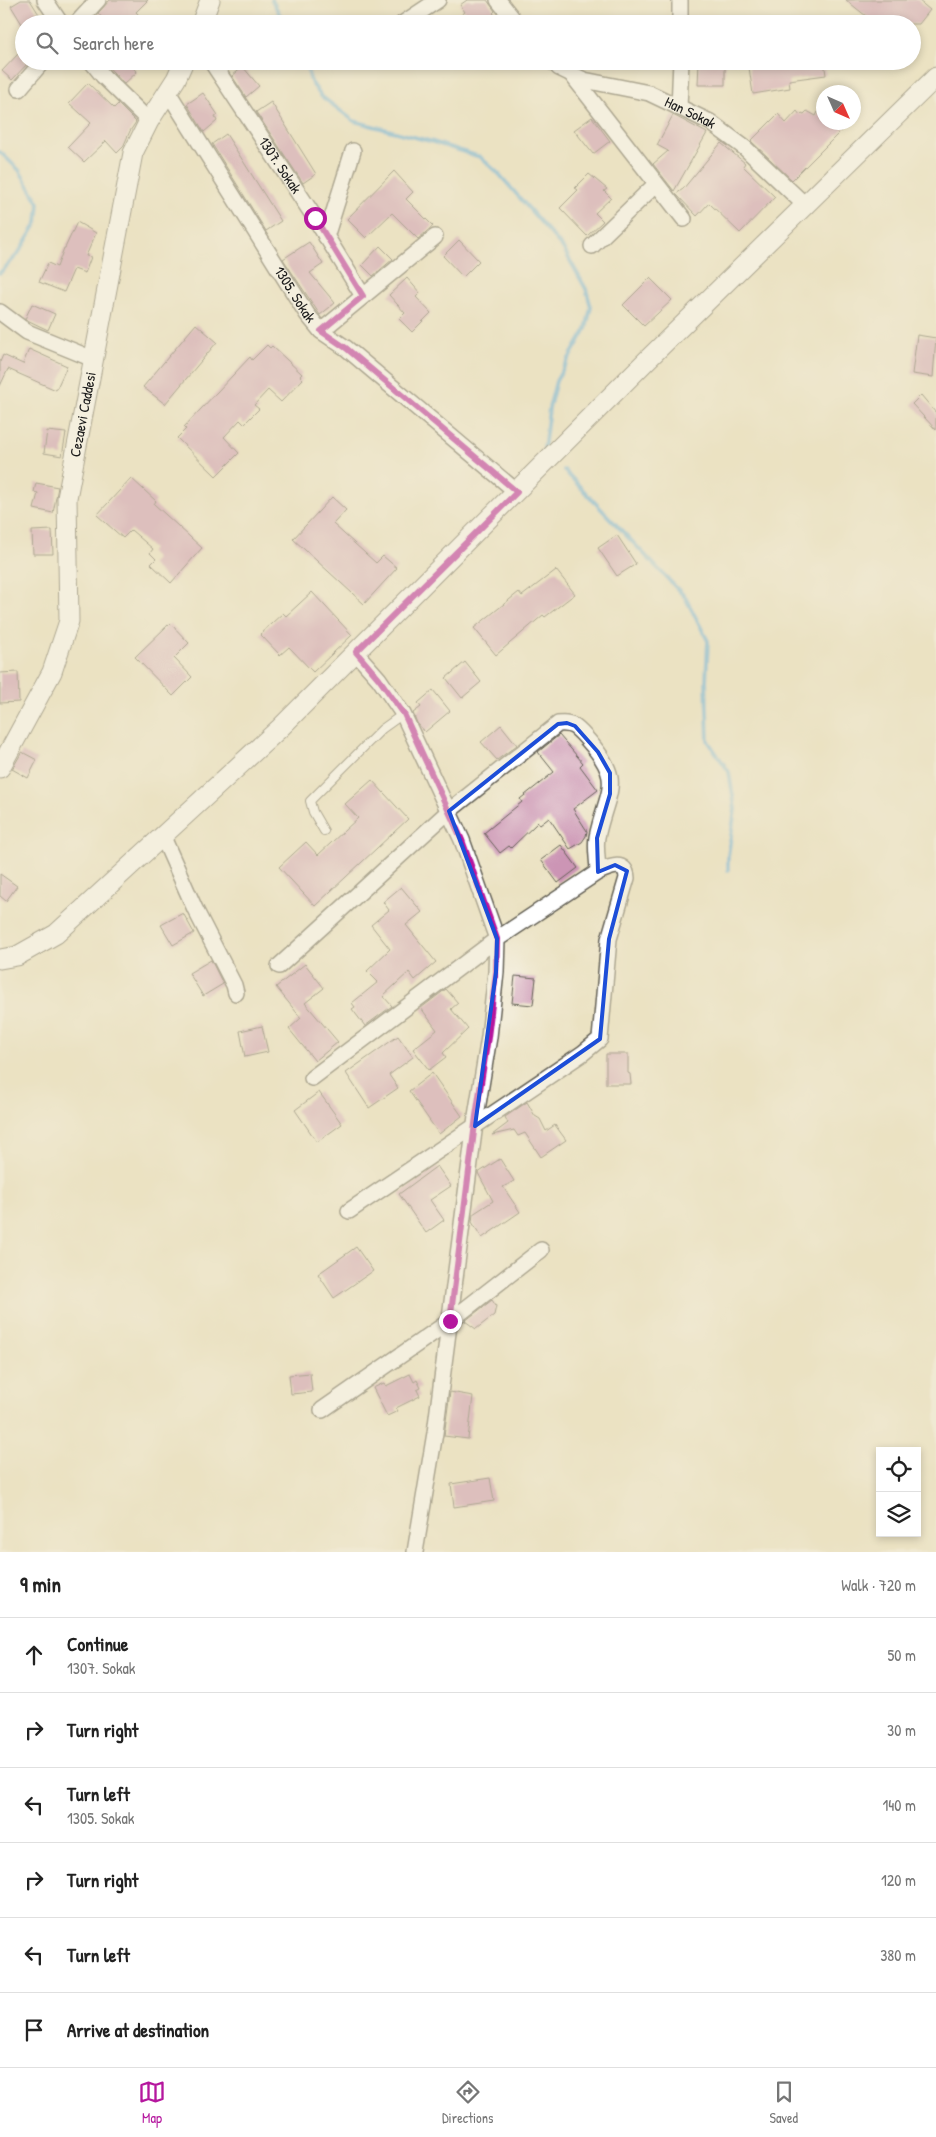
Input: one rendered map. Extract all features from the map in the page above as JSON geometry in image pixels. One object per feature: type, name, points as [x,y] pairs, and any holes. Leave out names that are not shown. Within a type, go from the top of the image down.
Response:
[{"type":"street","points":[[45,0],[55,15]]},
{"type":"street","points":[[84,15],[98,0]]},
{"type":"street","points":[[416,15],[438,0]]},
{"type":"street","points":[[498,0],[510,15]]},
{"type":"street","points":[[680,0],[680,15]]},
{"type":"street","points":[[205,15],[213,1]]},
{"type":"street","points":[[19,89],[35,70]]},
{"type":"street","points":[[98,70],[149,121]]},
{"type":"street","name":"Cezaevi Caddesi","points":[[0,768],[52,672],[69,621],[67,498],[133,153],[149,121],[179,70]]},
{"type":"street","name":"1307. Sokak","points":[[217,70],[363,296]]},
{"type":"street","name":"Han Sokak","points":[[563,70],[584,80],[649,93],[710,122],[745,148],[806,206]]},
{"type":"street","points":[[679,108],[681,70]]},
{"type":"street","points":[[572,74],[684,220]]},
{"type":"street","points":[[0,959],[18,956],[56,934],[92,901],[108,883],[280,728],[646,361],[936,77]]},
{"type":"street","name":"1305. Sokak","points":[[168,92],[308,314],[321,331],[346,348],[517,492]]},
{"type":"street","points":[[326,237],[353,152]]},
{"type":"street","points":[[592,246],[656,184]]},
{"type":"street","points":[[321,331],[435,237]]},
{"type":"street","points":[[0,312],[27,332],[93,360]]},
{"type":"street","points":[[356,652],[379,679],[404,714],[462,840],[497,939],[496,972],[435,1433],[414,1552]]},
{"type":"street","points":[[279,966],[449,811],[558,724],[567,723],[575,726],[598,752],[610,773],[610,794],[597,838],[598,872]]},
{"type":"street","points":[[162,835],[195,909],[234,985],[236,993]]},
{"type":"street","points":[[312,1078],[497,939],[598,872],[614,865],[622,867],[627,871],[627,878],[609,939],[600,1039],[349,1211]]},
{"type":"street","points":[[322,1410],[450,1321],[542,1250]]},
{"type":"lane","points":[[324,831],[313,812],[310,801],[382,729],[404,714]]},
{"type":"highlighted area","points":[[567,723],[575,726],[598,752],[610,773],[610,794],[597,838],[598,872],[615,865],[627,871],[609,939],[600,1039],[475,1126],[496,972],[497,939],[449,811],[558,724]]},
{"type":"building","points":[[21,0],[30,0],[39,15],[16,15],[11,6]]},
{"type":"building","points":[[110,0],[148,0],[136,12],[139,15],[100,15],[98,13]]},
{"type":"building","points":[[467,0],[487,0],[495,11],[493,13],[495,15],[461,15],[465,12],[460,5]]},
{"type":"building","points":[[846,0],[918,0],[930,10],[921,21],[921,15],[865,15]]},
{"type":"building","points":[[15,57],[15,70],[21,70],[12,80],[2,71]]},
{"type":"building","points":[[111,70],[135,70],[137,72],[124,84]]},
{"type":"building","points":[[239,70],[246,70],[259,86],[246,97],[232,76]]},
{"type":"building","points":[[699,70],[725,70],[725,85],[698,85]]},
{"type":"building","points":[[749,70],[825,70],[826,75],[789,80],[790,88],[753,94]]},
{"type":"building","points":[[88,83],[114,108],[118,104],[136,122],[123,147],[117,153],[106,141],[84,162],[68,147],[91,123],[69,103]]},
{"type":"building","points":[[203,93],[218,115],[215,117],[217,121],[204,132],[187,104]]},
{"type":"building","points":[[271,102],[316,174],[303,183],[256,112]]},
{"type":"building","points":[[797,111],[800,115],[807,111],[816,116],[816,130],[842,130],[792,180],[751,141],[778,114],[786,123]]},
{"type":"building","points":[[673,115],[707,133],[674,191],[653,164],[668,151],[657,145]]},
{"type":"building","points":[[592,117],[610,141],[593,154],[574,130]]},
{"type":"building","points":[[226,134],[281,221],[266,231],[212,144]]},
{"type":"building","points":[[721,143],[745,163],[743,166],[775,197],[740,233],[709,203],[697,216],[676,194],[683,189]]},
{"type":"building","points":[[394,171],[413,192],[406,199],[433,226],[418,239],[392,213],[366,238],[347,219]]},
{"type":"building","points":[[589,174],[607,189],[604,191],[611,198],[595,213],[603,221],[587,236],[560,208],[578,190],[575,188]]},
{"type":"building","points":[[77,222],[96,233],[86,256],[91,257],[85,273],[74,269],[64,292],[39,282],[48,263],[57,267]]},
{"type":"building","points":[[459,240],[479,261],[463,277],[443,256]]},
{"type":"building","points":[[309,242],[323,264],[310,273],[335,303],[320,315],[283,259]]},
{"type":"building","points":[[380,246],[393,259],[373,276],[362,265]]},
{"type":"building","points":[[407,278],[420,293],[416,297],[431,313],[412,332],[399,319],[405,313],[389,295]]},
{"type":"building","points":[[650,278],[672,300],[644,326],[623,305]]},
{"type":"building","points":[[32,304],[55,314],[48,330],[25,319]]},
{"type":"building","points":[[196,324],[217,342],[165,404],[143,387]]},
{"type":"building","points":[[917,335],[936,338],[933,377],[912,374]]},
{"type":"building","points":[[267,345],[270,348],[272,346],[302,374],[300,376],[303,379],[281,402],[268,390],[254,405],[259,409],[244,424],[240,420],[224,437],[239,453],[216,476],[177,438],[186,429],[184,427],[250,357],[252,360]]},
{"type":"building","points":[[29,349],[67,366],[56,390],[8,369],[0,386],[0,362],[3,355],[23,364]]},
{"type":"building","points":[[921,395],[936,413],[936,430],[912,404]]},
{"type":"building","points":[[47,431],[66,433],[62,456],[44,453]]},
{"type":"building","points":[[131,478],[156,501],[154,504],[202,548],[171,583],[151,564],[156,559],[150,553],[153,549],[131,530],[123,538],[97,515]]},
{"type":"building","points":[[36,483],[58,487],[53,513],[34,509],[38,493],[34,492]]},
{"type":"building","points":[[332,497],[346,510],[333,524],[376,563],[383,556],[397,568],[364,604],[293,539]]},
{"type":"building","points":[[52,530],[53,554],[33,554],[32,531]]},
{"type":"building","points":[[617,535],[636,564],[617,576],[598,548]]},
{"type":"building","points":[[556,570],[575,594],[545,617],[543,615],[496,655],[474,628],[519,592],[522,596]]},
{"type":"building","points":[[312,592],[352,635],[313,672],[289,647],[280,655],[260,634],[283,613],[286,616]]},
{"type":"building","points":[[170,623],[189,643],[174,658],[192,677],[173,696],[135,657]]},
{"type":"building","points":[[465,662],[481,682],[462,698],[446,678]]},
{"type":"building","points":[[18,672],[19,702],[0,703],[0,673]]},
{"type":"building","points":[[433,690],[450,711],[425,732],[417,723],[413,713],[421,707],[418,703]]},
{"type":"building","points":[[501,725],[517,745],[497,760],[481,742]]},
{"type":"building","points":[[559,735],[583,763],[580,766],[598,790],[573,809],[587,831],[586,836],[582,842],[570,849],[549,818],[540,825],[538,822],[511,848],[509,846],[500,853],[484,833],[522,802],[520,799],[554,772],[538,752]]},
{"type":"building","points":[[22,752],[37,760],[28,778],[12,769]]},
{"type":"building","points":[[372,780],[408,819],[315,906],[279,867],[306,842],[318,855],[358,818],[345,804]]},
{"type":"building","points":[[561,845],[578,868],[558,883],[541,860]]},
{"type":"building","points":[[0,874],[17,886],[6,901],[0,896]]},
{"type":"building","points":[[401,887],[422,912],[406,925],[436,962],[415,980],[409,972],[383,996],[392,1006],[365,1026],[352,1009],[355,1007],[352,1003],[378,982],[367,971],[390,949],[371,925],[389,910],[383,902]]},
{"type":"building","points":[[183,913],[194,933],[173,945],[161,925]]},
{"type":"building","points":[[211,960],[223,984],[203,996],[189,973]]},
{"type":"building","points":[[305,964],[324,988],[305,1003],[338,1042],[315,1061],[289,1029],[301,1018],[276,987]]},
{"type":"building","points":[[515,976],[536,978],[533,1005],[512,1003]]},
{"type":"building","points":[[446,989],[458,1003],[451,1009],[468,1029],[443,1053],[446,1057],[429,1070],[413,1049],[437,1030],[421,1008]]},
{"type":"building","points":[[262,1026],[268,1052],[245,1057],[240,1031]]},
{"type":"building","points":[[398,1036],[413,1057],[389,1075],[398,1088],[369,1108],[346,1073]]},
{"type":"building","points":[[606,1054],[628,1054],[628,1073],[630,1074],[631,1084],[606,1084]]},
{"type":"building","points":[[432,1073],[462,1116],[439,1134],[409,1091]]},
{"type":"building","points":[[319,1092],[342,1124],[317,1142],[295,1110]]},
{"type":"building","points":[[527,1102],[535,1116],[540,1119],[546,1131],[555,1125],[566,1140],[541,1157],[525,1133],[518,1136],[514,1130],[492,1135],[508,1123],[505,1117]]},
{"type":"building","points":[[500,1159],[514,1181],[503,1187],[520,1212],[482,1238],[472,1222],[473,1214],[493,1201],[478,1173]]},
{"type":"building","points":[[437,1166],[451,1186],[430,1200],[444,1220],[426,1233],[399,1194]]},
{"type":"building","points":[[356,1247],[373,1271],[334,1298],[318,1274]]},
{"type":"building","points":[[492,1300],[496,1306],[494,1315],[476,1329],[465,1321]]},
{"type":"building","points":[[310,1373],[312,1392],[291,1394],[289,1375]]},
{"type":"building","points":[[410,1374],[414,1382],[417,1380],[421,1388],[417,1390],[420,1396],[396,1408],[398,1411],[387,1416],[373,1388],[384,1383],[386,1386]]},
{"type":"building","points":[[450,1392],[473,1396],[468,1439],[444,1436]]},
{"type":"building","points":[[490,1478],[494,1501],[454,1507],[451,1484]]},
{"type":"waterway","points":[[272,0],[280,15]]},
{"type":"waterway","points":[[308,70],[311,82],[321,96],[354,121],[433,142],[480,157],[499,174],[563,248],[586,289],[591,307],[586,329],[556,381],[549,408],[544,450]]},
{"type":"waterway","points":[[0,152],[19,170],[39,203],[37,223],[18,254],[0,273]]},
{"type":"waterway","points":[[564,470],[685,597],[708,641],[706,681],[708,741],[729,772],[735,809],[728,856],[728,870]]},
{"type":"route","points":[[315,218],[363,296],[321,331],[346,348],[517,492],[356,652],[379,679],[404,714],[462,840],[497,939],[496,972],[450,1321]]}]
